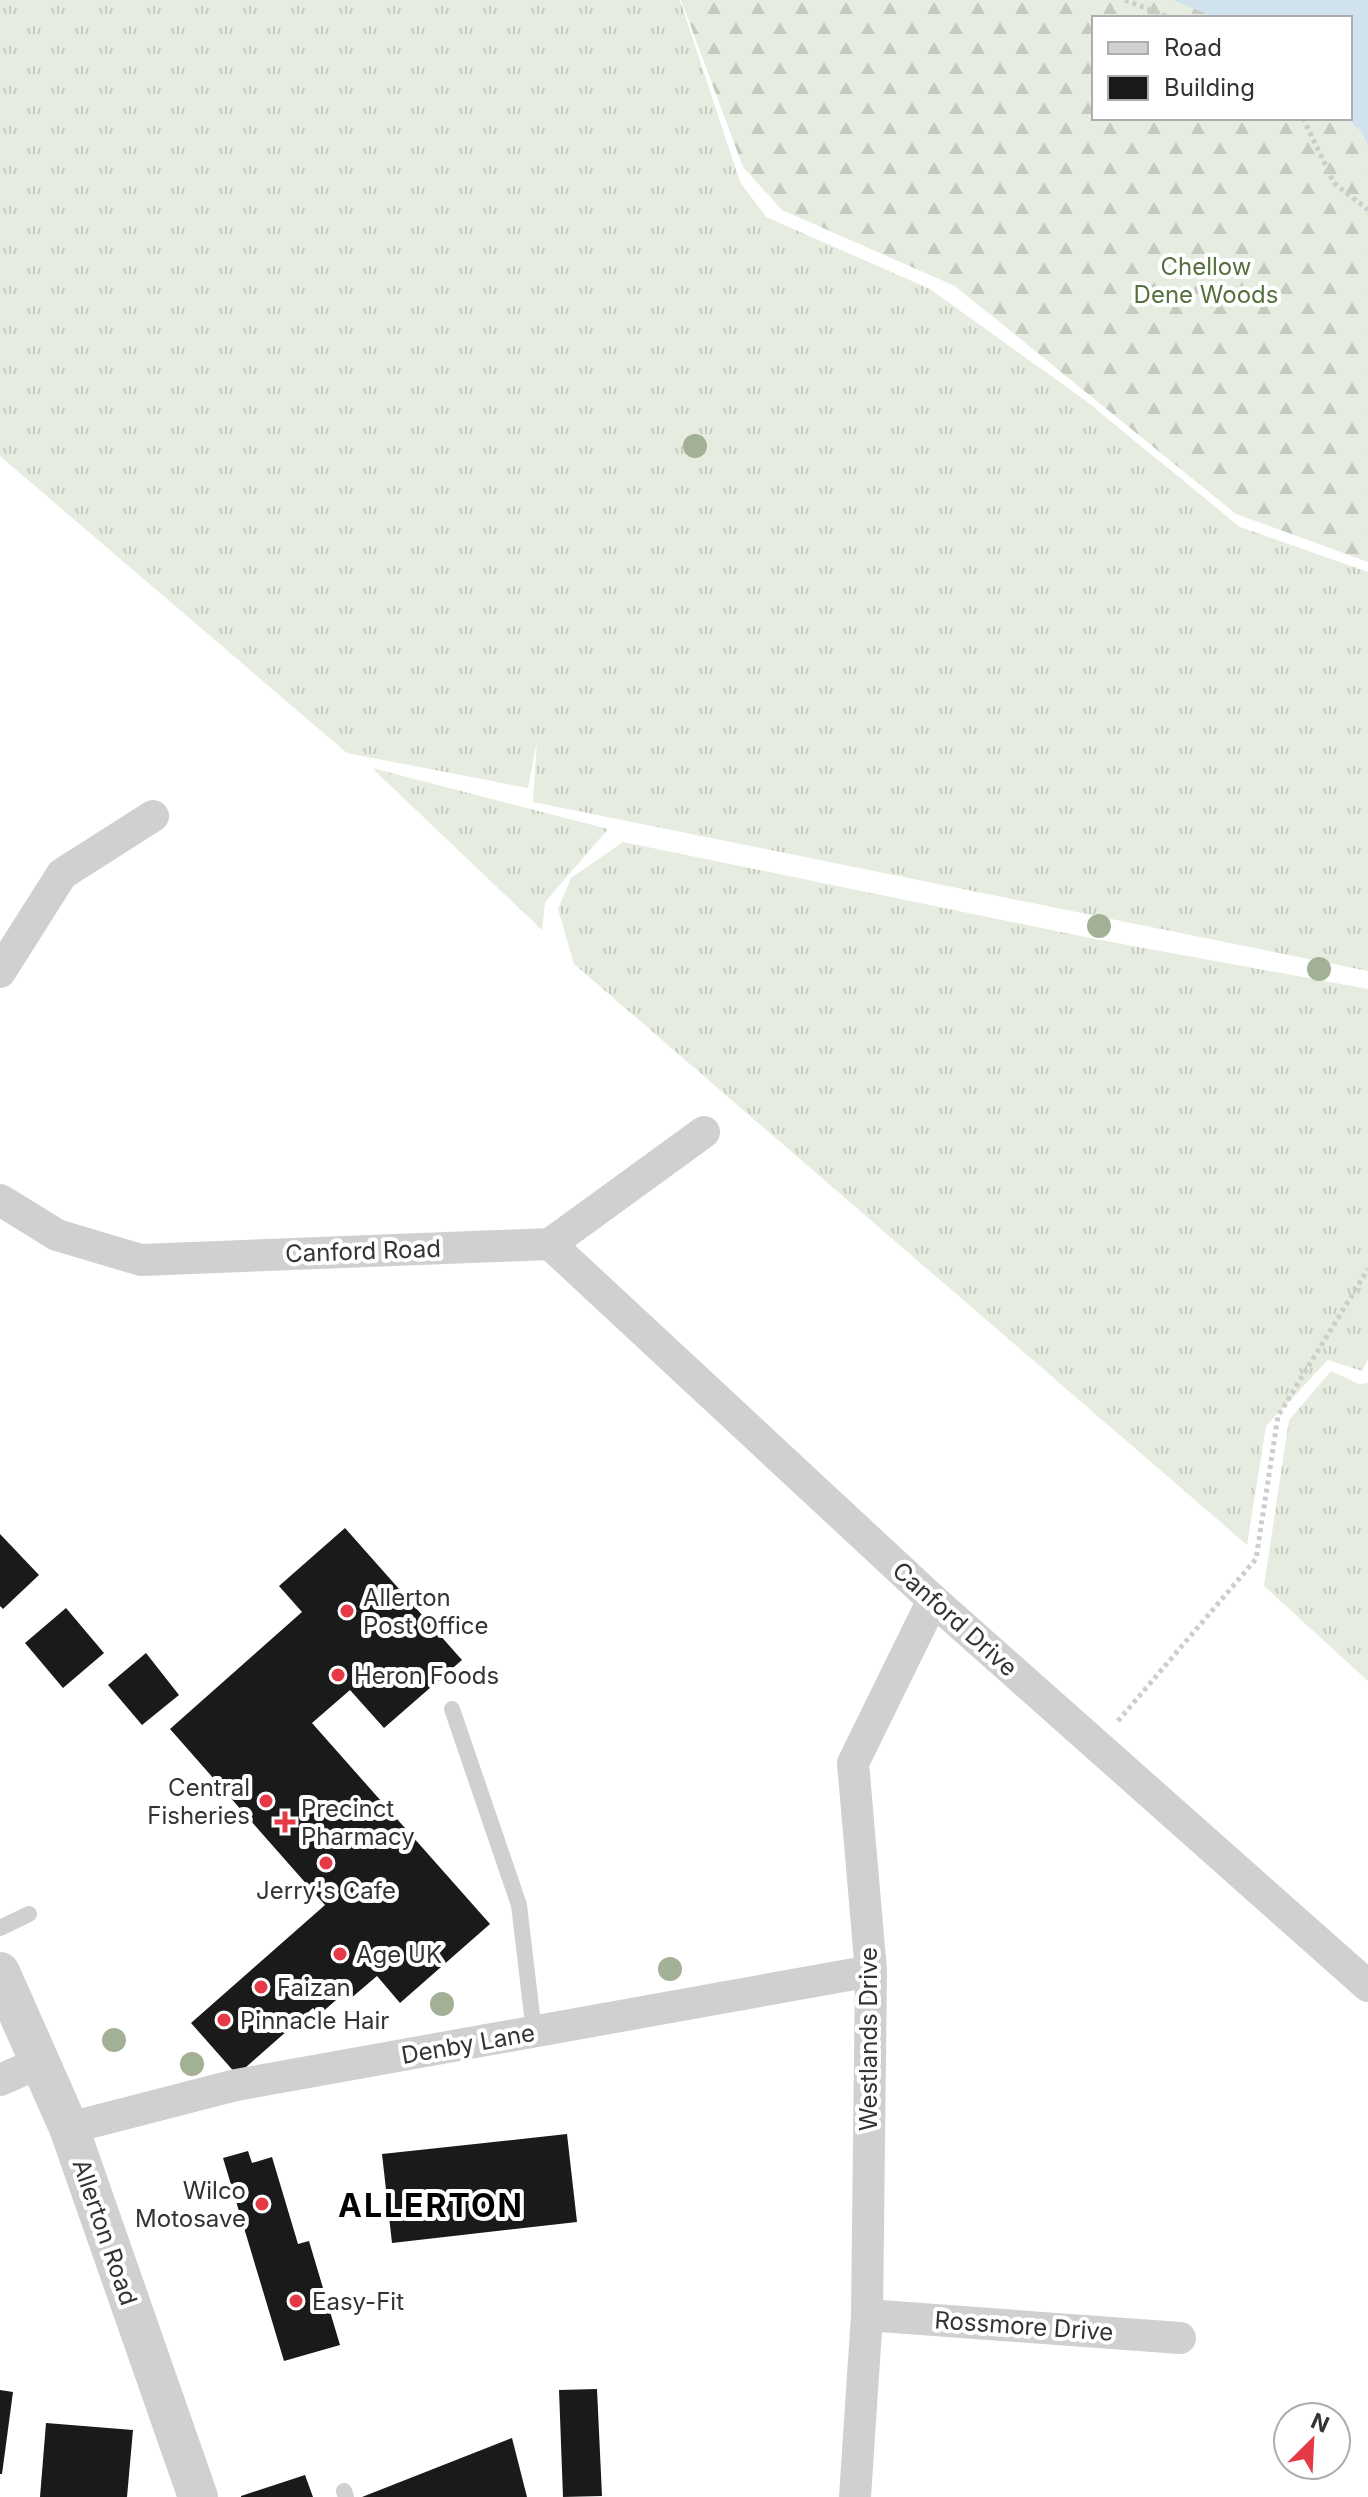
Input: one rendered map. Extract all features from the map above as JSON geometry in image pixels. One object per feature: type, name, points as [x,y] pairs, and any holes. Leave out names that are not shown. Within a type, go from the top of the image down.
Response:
[{"type":"street","points":[[0,972],[62,874],[153,816]]},
{"type":"street","points":[[550,1244],[704,1132]]},
{"type":"street","name":"Canford Road","points":[[0,1200],[57,1235],[141,1260],[550,1244]]},
{"type":"street","name":"Canford Drive","points":[[550,1244],[933,1600],[1368,1986]]},
{"type":"street","name":"Westlands Drive","points":[[855,2497],[867,2315],[871,1971],[853,1763],[933,1600]]},
{"type":"street","name":"Denby Lane","points":[[69,2128],[236,2085],[871,1971]]},
{"type":"street","name":"Allerton Road","points":[[0,1972],[69,2128],[198,2497]]},
{"type":"street","points":[[0,2080],[41,2062]]},
{"type":"street","name":"Rossmore Drive","points":[[867,2315],[1180,2338]]},
{"type":"lane","points":[[452,1709],[519,1905],[534,2032]]},
{"type":"lane","points":[[0,1928],[29,1914]]},
{"type":"path","points":[[1125,0],[1166,16]]},
{"type":"path","points":[[1304,120],[1334,183],[1368,210]]},
{"type":"path","points":[[1097,1746],[1256,1559],[1278,1416],[1368,1269]]},
{"type":"green space","points":[[0,0],[680,0],[740,182],[766,217],[930,289],[1086,401],[1240,527],[1368,572],[1368,971],[533,802],[537,741],[528,788],[347,753],[0,456]]},
{"type":"green space","name":"Chellow Dene Woods","points":[[681,0],[1368,0],[1368,562],[1236,514],[955,286],[782,210],[743,167]]},
{"type":"green space","points":[[372,768],[608,829],[545,902],[542,930]]},
{"type":"green space","points":[[623,842],[1095,939],[1368,989],[1368,1359],[1362,1371],[1328,1360],[1266,1426],[1247,1545],[574,964],[558,909],[571,878]]},
{"type":"green space","points":[[1331,1371],[1359,1384],[1368,1383],[1368,1681],[1264,1586],[1289,1420]]},
{"type":"water","points":[[1173,0],[1368,0],[1368,145],[1361,131],[1348,120],[1352,120],[1352,16],[1212,16]]},
{"type":"building","points":[[345,1528],[462,1660],[384,1728],[350,1690],[312,1723],[490,1924],[400,2003],[377,1976],[350,1999],[344,1993],[319,2015],[313,2008],[237,2075],[191,2023],[325,1905],[170,1729],[302,1612],[279,1586]]},
{"type":"building","points":[[0,1534],[39,1575],[3,1609],[0,1606]]},
{"type":"building","points":[[66,1608],[104,1653],[63,1688],[25,1643]]},
{"type":"building","points":[[146,1653],[179,1695],[142,1725],[108,1685]]},
{"type":"building","points":[[567,2134],[577,2222],[392,2243],[382,2154]]},
{"type":"building","points":[[248,2151],[252,2163],[272,2157],[298,2244],[309,2241],[340,2345],[284,2361],[223,2158]]},
{"type":"building","points":[[597,2389],[602,2496],[563,2497],[559,2390]]},
{"type":"building","points":[[0,2390],[13,2392],[2,2474],[0,2474]]},
{"type":"building","points":[[46,2423],[133,2430],[127,2497],[40,2497]]},
{"type":"building","points":[[512,2438],[527,2497],[362,2497]]},
{"type":"building","points":[[305,2475],[313,2497],[241,2497],[241,2496]]},
{"type":"place","name":"Allerton Post Office","points":[[347,1611]]},
{"type":"place","name":"Heron Foods","points":[[338,1675]]},
{"type":"place","name":"Central Fisheries","points":[[266,1801]]},
{"type":"place","name":"Precinct Pharmacy","points":[[285,1822]]},
{"type":"place","name":"Jerry's Cafe","points":[[326,1863]]},
{"type":"place","name":"Age UK","points":[[340,1954]]},
{"type":"place","name":"Faizan","points":[[261,1987]]},
{"type":"place","name":"Pinnacle Hair","points":[[224,2020]]},
{"type":"place","name":"Wilco Motosave","points":[[262,2204]]},
{"type":"place","name":"Easy-Fit","points":[[296,2301]]},
{"type":"district","name":"ALLERTON","points":[[431,2205]]}]
